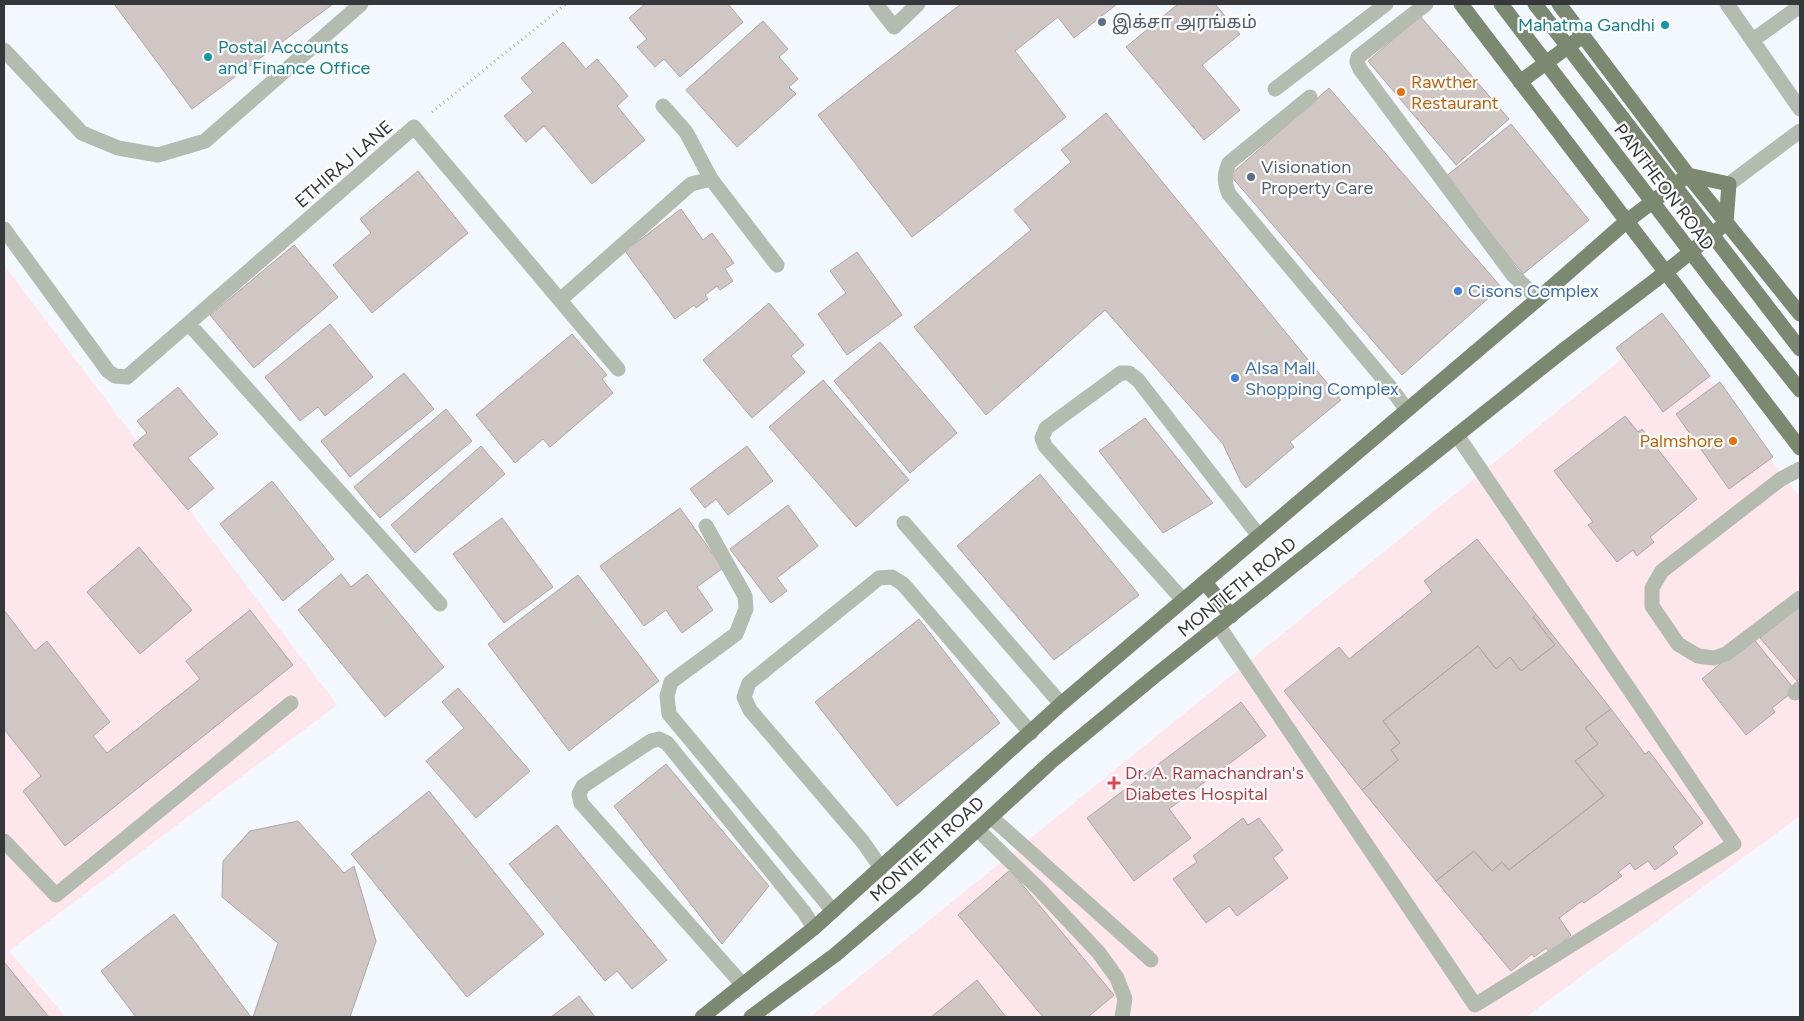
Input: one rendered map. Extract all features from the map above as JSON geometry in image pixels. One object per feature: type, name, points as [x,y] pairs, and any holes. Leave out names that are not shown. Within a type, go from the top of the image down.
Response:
[{"type":"main road","points":[[1461,4],[1800,448]]},
{"type":"main road","name":"PANTHEON ROAD","points":[[1501,4],[1716,285],[1800,390]]},
{"type":"main road","points":[[1535,4],[1800,349]]},
{"type":"main road","points":[[1559,4],[1688,175],[1800,314]]},
{"type":"main road","points":[[1520,82],[1583,36]]},
{"type":"main road","points":[[702,1017],[814,928],[1061,704],[1538,299],[1627,221],[1688,175],[1729,184],[1726,223]]},
{"type":"main road","name":"MONTIETH ROAD","points":[[751,1017],[835,954],[917,885],[1053,760],[1218,625],[1726,223]]},
{"type":"main road","points":[[1205,582],[1231,616]]},
{"type":"street","points":[[4,50],[82,133],[118,148],[158,155],[205,141],[361,4]]},
{"type":"street","points":[[876,4],[894,26],[918,4]]},
{"type":"street","points":[[1275,89],[1386,4]]},
{"type":"street","points":[[1426,4],[1358,56],[1360,69],[1513,275],[1538,299]]},
{"type":"street","points":[[1727,4],[1800,109]]},
{"type":"street","points":[[1753,40],[1800,6]]},
{"type":"street","points":[[1310,97],[1229,163],[1224,183],[1229,194],[1407,410]]},
{"type":"street","points":[[663,106],[686,132],[711,179],[777,265]]},
{"type":"street","name":"ETHIRAJ LANE","points":[[4,228],[108,371],[115,376],[127,377],[414,127],[618,368]]},
{"type":"street","points":[[1729,184],[1800,131]]},
{"type":"street","points":[[560,300],[692,184],[711,179]]},
{"type":"street","points":[[189,324],[440,604]]},
{"type":"street","points":[[1183,600],[1045,446],[1042,438],[1046,428],[1121,373],[1129,374],[1138,380],[1259,536]]},
{"type":"street","points":[[1218,625],[1475,1004],[1734,844],[1456,435]]},
{"type":"street","points":[[1800,469],[1780,479],[1662,571],[1652,588],[1652,606],[1678,644],[1698,656],[1714,658],[1726,654],[1800,598]]},
{"type":"street","points":[[904,524],[1061,704]]},
{"type":"street","points":[[706,526],[746,596],[746,609],[736,634],[671,682],[667,696],[669,714],[832,910]]},
{"type":"street","points":[[881,868],[863,842],[750,710],[744,697],[749,683],[879,578],[892,576],[903,584],[1031,733]]},
{"type":"street","points":[[4,840],[56,895],[291,702]]},
{"type":"street","points":[[743,985],[581,803],[579,794],[583,786],[651,741],[659,738],[667,743],[804,912],[814,928]]},
{"type":"street","points":[[991,817],[1151,960]]},
{"type":"street","points":[[978,829],[1039,889],[1099,953],[1117,978],[1125,999],[1122,1017]]},
{"type":"path","points":[[414,127],[566,4]]},
{"type":"shaded area","points":[[4,265],[337,705],[9,951],[66,1017],[4,1017]]},
{"type":"shaded area","points":[[1665,324],[1800,497],[1800,816],[1526,1017],[810,1017]]},
{"type":"building","name":"Postal Accounts and Finance Office","points":[[114,4],[333,4],[192,109]]},
{"type":"building","points":[[645,4],[728,4],[743,22],[680,77],[664,59],[655,67],[637,47],[647,39],[629,18]]},
{"type":"building","points":[[961,4],[1117,4],[1074,38],[1058,17],[1015,51],[1066,117],[912,237],[818,115]]},
{"type":"building","points":[[1178,4],[1215,4],[1240,34],[1202,65],[1240,110],[1204,140],[1126,47]]},
{"type":"building","points":[[1420,16],[1509,119],[1456,165],[1368,61]]},
{"type":"building","points":[[763,21],[788,49],[779,57],[798,79],[789,87],[796,94],[737,147],[686,90]]},
{"type":"building","points":[[563,42],[586,69],[597,59],[628,96],[617,106],[645,140],[592,184],[544,126],[526,142],[504,116],[533,92],[521,78]]},
{"type":"building","points":[[1329,88],[1501,287],[1402,375],[1230,175]]},
{"type":"building","points":[[1106,113],[1341,400],[1290,442],[1294,447],[1246,488],[1241,482],[1223,444],[1105,310],[986,415],[914,327],[1031,230],[1014,210],[1071,162],[1061,150]]},
{"type":"building","points":[[1511,124],[1589,220],[1523,274],[1445,177]]},
{"type":"building","points":[[418,171],[468,233],[372,313],[333,265],[371,233],[360,219]]},
{"type":"building","points":[[681,209],[703,240],[712,233],[734,263],[725,269],[733,281],[720,290],[717,286],[705,295],[708,299],[696,308],[694,305],[675,319],[625,251]]},
{"type":"building","points":[[294,245],[338,297],[254,368],[210,315]]},
{"type":"building","points":[[857,252],[902,315],[847,355],[818,314],[846,293],[830,271]]},
{"type":"building","points":[[769,303],[804,345],[791,356],[805,372],[752,418],[703,360]]},
{"type":"building","points":[[1662,313],[1710,376],[1663,412],[1616,348]]},
{"type":"building","points":[[330,324],[373,377],[325,416],[318,407],[300,421],[265,377]]},
{"type":"building","points":[[572,334],[607,375],[602,379],[613,393],[550,447],[543,439],[515,463],[476,415]]},
{"type":"building","points":[[880,342],[957,433],[910,473],[834,381]]},
{"type":"building","points":[[404,373],[434,409],[350,477],[321,441]]},
{"type":"building","points":[[823,380],[909,480],[856,527],[769,427]]},
{"type":"building","points":[[1720,382],[1773,457],[1729,489],[1676,414]]},
{"type":"building","points":[[178,387],[218,434],[188,458],[214,488],[188,510],[133,445],[147,433],[137,421]]},
{"type":"building","points":[[446,409],[472,441],[380,518],[354,487]]},
{"type":"building","points":[[1625,416],[1638,432],[1642,429],[1697,499],[1650,537],[1654,542],[1637,556],[1633,550],[1617,562],[1588,525],[1593,522],[1554,471]]},
{"type":"building","points":[[1145,418],[1213,503],[1163,533],[1099,451]]},
{"type":"building","points":[[481,446],[505,474],[415,553],[391,525]]},
{"type":"building","points":[[747,446],[773,481],[728,515],[716,499],[705,508],[690,489]]},
{"type":"building","points":[[1040,474],[1139,595],[1054,660],[957,546]]},
{"type":"building","points":[[272,481],[334,559],[283,601],[220,524]]},
{"type":"building","points":[[788,505],[818,546],[777,578],[787,591],[771,603],[730,549]]},
{"type":"building","points":[[680,508],[723,568],[697,587],[713,610],[682,633],[666,610],[644,626],[600,566]]},
{"type":"building","points":[[502,518],[553,587],[504,623],[453,554]]},
{"type":"building","points":[[1477,539],[1536,614],[1533,617],[1555,645],[1521,671],[1510,657],[1496,669],[1478,646],[1383,721],[1400,743],[1391,750],[1398,760],[1362,790],[1284,691],[1339,647],[1349,659],[1432,592],[1424,581]]},
{"type":"building","points":[[139,547],[192,610],[140,654],[87,592]]},
{"type":"building","points":[[341,574],[351,587],[367,574],[444,667],[385,717],[298,610]]},
{"type":"building","points":[[578,575],[659,681],[569,751],[488,644]]},
{"type":"building","points":[[1800,605],[1800,678],[1797,681],[1760,638]]},
{"type":"building","points":[[4,610],[35,651],[47,641],[110,722],[93,736],[107,753],[200,679],[186,661],[250,610],[293,665],[65,846],[23,791],[41,776],[4,729]]},
{"type":"building","points":[[1536,614],[1611,709],[1585,728],[1598,744],[1575,761],[1604,796],[1509,870],[1502,862],[1492,871],[1474,851],[1436,881],[1362,790],[1398,760],[1391,750],[1400,743],[1383,721],[1478,646],[1496,669],[1510,657],[1521,671],[1555,645],[1533,617]]},
{"type":"building","points":[[919,619],[1000,723],[897,806],[815,702]]},
{"type":"building","points":[[1752,637],[1795,690],[1772,708],[1775,712],[1746,735],[1702,679]]},
{"type":"building","points":[[458,688],[530,771],[476,818],[426,761],[464,728],[442,702]]},
{"type":"building","points":[[1241,702],[1266,736],[1169,809],[1191,838],[1134,881],[1087,818]]},
{"type":"building","points":[[1611,709],[1645,754],[1649,751],[1703,823],[1673,847],[1678,853],[1655,870],[1648,861],[1635,870],[1630,863],[1618,872],[1622,876],[1559,918],[1571,935],[1550,953],[1546,948],[1534,957],[1532,954],[1511,971],[1436,881],[1474,851],[1492,871],[1502,862],[1509,870],[1604,796],[1575,761],[1598,744],[1585,728]]},
{"type":"building","points":[[666,764],[769,886],[722,944],[614,806]]},
{"type":"building","points":[[429,791],[544,934],[467,997],[351,854]]},
{"type":"building","points":[[1243,818],[1248,825],[1259,818],[1283,850],[1273,858],[1288,878],[1237,916],[1229,906],[1206,923],[1173,879],[1197,862],[1193,856]]},
{"type":"building","points":[[298,821],[344,873],[354,866],[376,941],[350,1017],[253,1017],[278,943],[222,897],[223,861],[250,831]]},
{"type":"building","points":[[557,825],[667,960],[632,989],[617,971],[605,981],[509,864]]},
{"type":"building","points":[[1010,870],[1114,995],[1088,1017],[1043,1017],[958,915]]},
{"type":"building","points":[[174,914],[251,1017],[136,1017],[101,971]]},
{"type":"building","points":[[4,962],[49,1017],[4,1017]]},
{"type":"building","points":[[977,980],[1006,1017],[931,1017]]},
{"type":"building","points":[[579,996],[595,1017],[551,1017]]},
{"type":"place","name":"இக்சா அரங்கம்","points":[[1102,22]]},
{"type":"place","name":"Mahatma Gandhi","points":[[1665,25]]},
{"type":"place","name":"Postal Accounts and Finance Office","points":[[208,57]]},
{"type":"place","name":"Rawther Restaurant","points":[[1401,92]]},
{"type":"place","name":"Visionation Property Care","points":[[1251,177]]},
{"type":"place","name":"Cisons Complex","points":[[1458,291]]},
{"type":"place","name":"Alsa Mall Shopping Complex","points":[[1235,378]]},
{"type":"place","name":"Palmshore","points":[[1733,441]]},
{"type":"place","name":"Dr. A. Ramachandran's Diabetes Hospital","points":[[1114,783]]}]
